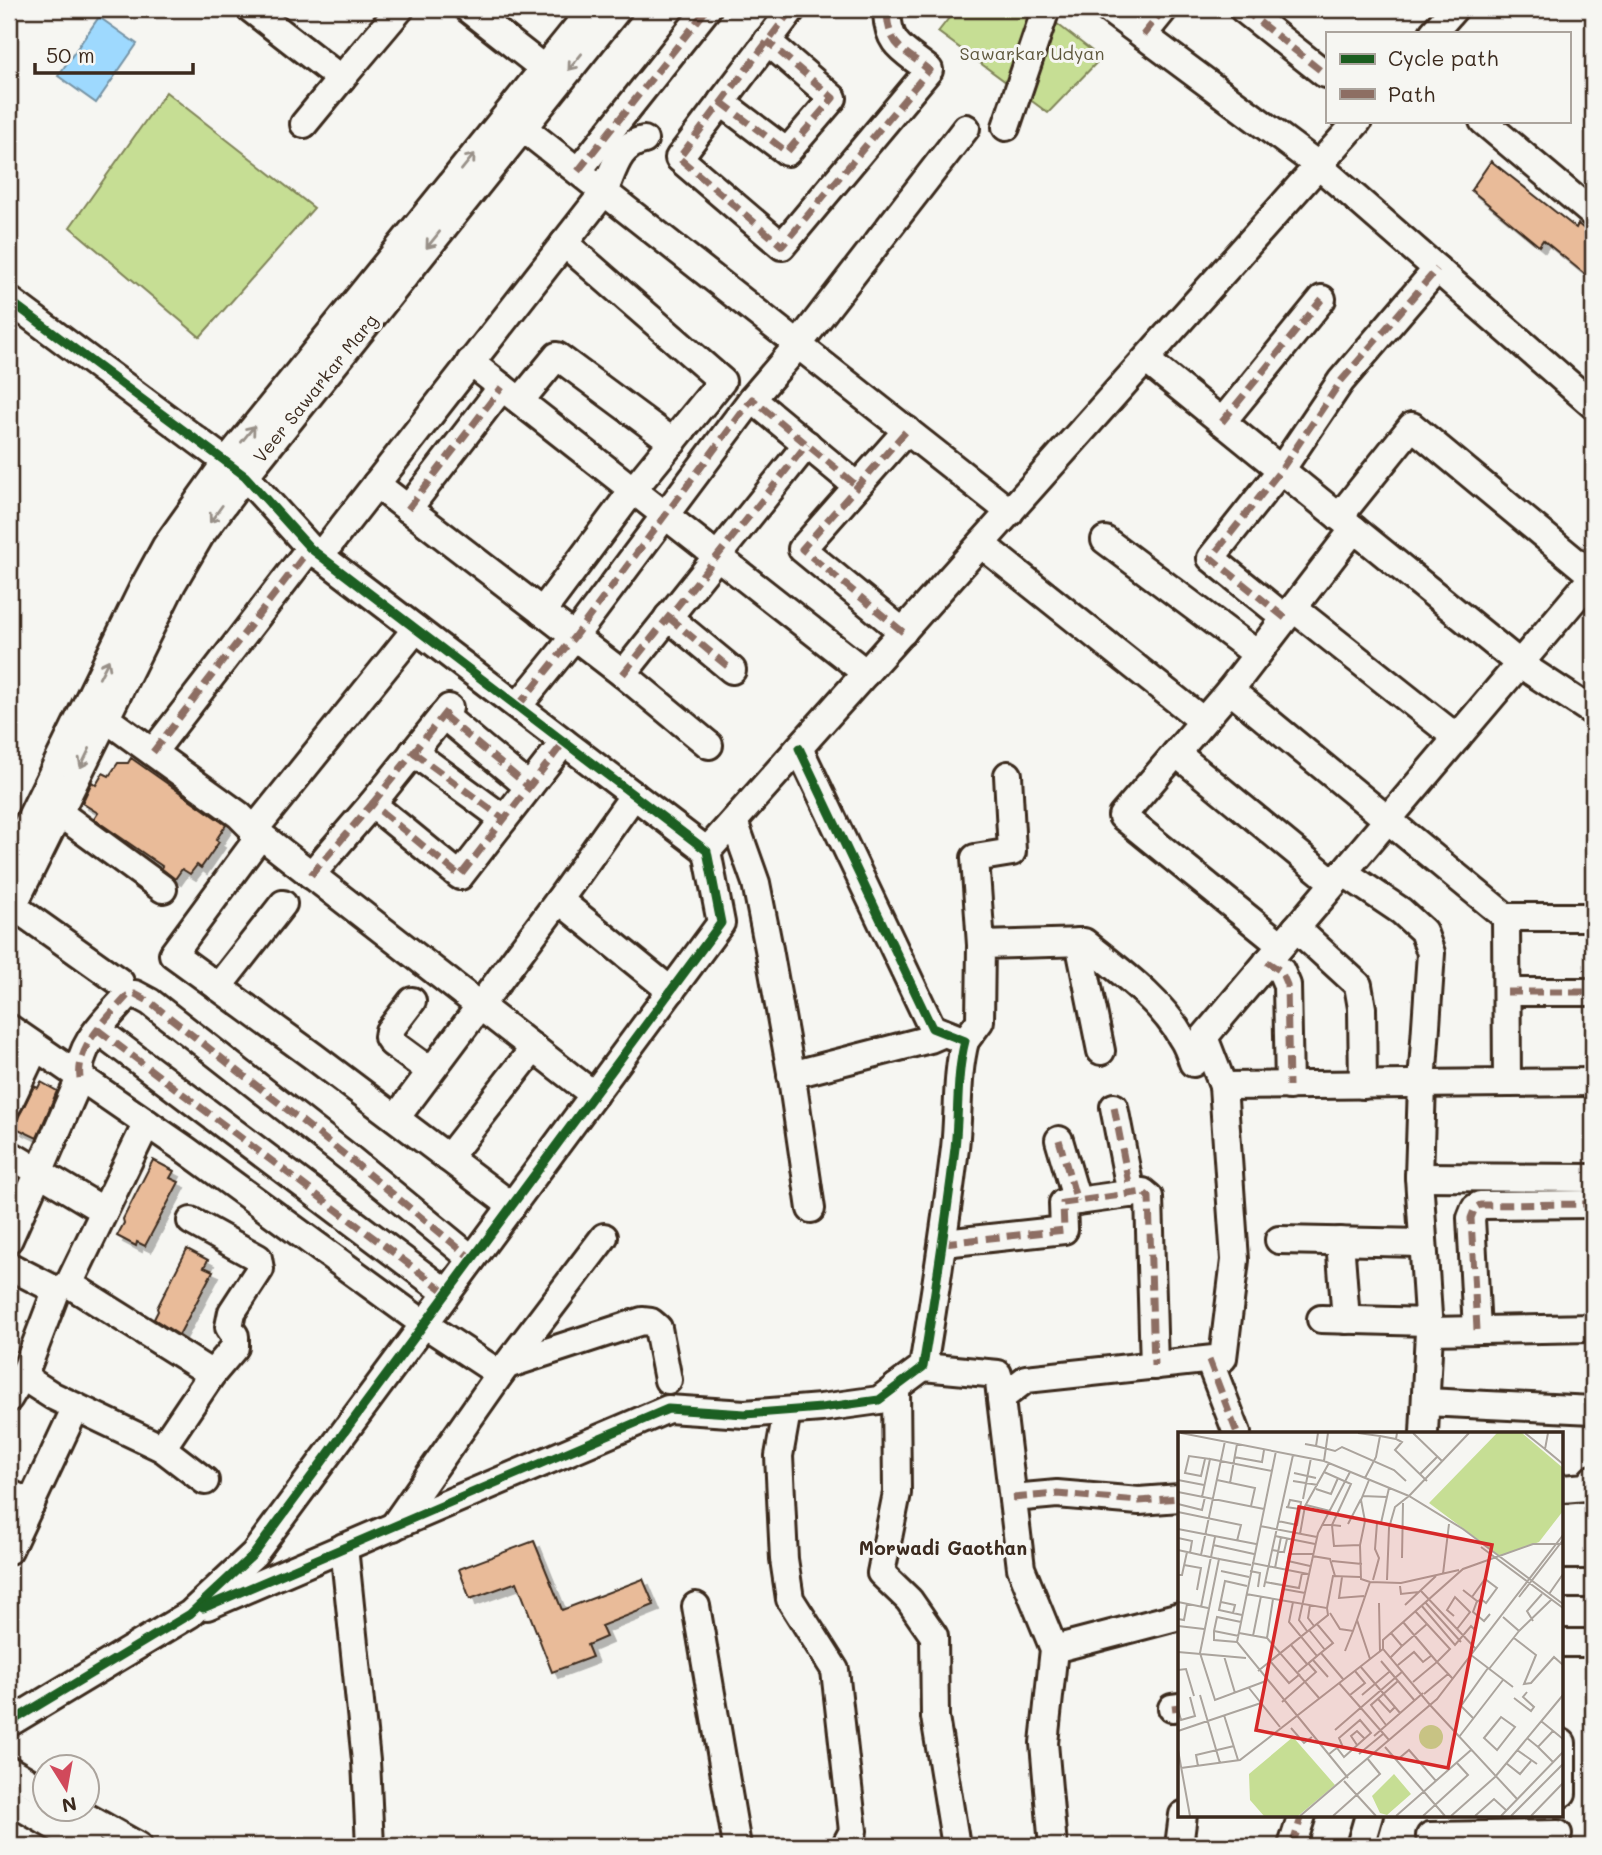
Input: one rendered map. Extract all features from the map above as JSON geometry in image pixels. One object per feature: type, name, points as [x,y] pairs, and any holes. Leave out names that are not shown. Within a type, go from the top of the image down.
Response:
[{"type":"street","points":[[251,9],[341,79]]},
{"type":"street","points":[[304,124],[400,9]]},
{"type":"street","points":[[468,9],[543,68]]},
{"type":"street","name":"Veer Sawarkar Marg","points":[[11,910],[172,584],[235,469],[543,68],[592,9]]},
{"type":"street","name":"Veer Sawarkar Marg","points":[[9,862],[155,565],[523,128],[618,9]]},
{"type":"street","points":[[578,171],[707,9]]},
{"type":"street","points":[[792,9],[679,158],[782,246],[929,70],[895,43],[888,33],[887,13],[890,9]]},
{"type":"street","points":[[1006,127],[1046,9]]},
{"type":"street","points":[[1108,9],[1319,166],[1593,405]]},
{"type":"street","points":[[1143,35],[1164,9]]},
{"type":"street","points":[[1243,9],[1325,74]]},
{"type":"street","points":[[1434,32],[1454,9]]},
{"type":"street","points":[[721,102],[787,152],[833,98],[767,41]]},
{"type":"street","points":[[707,851],[1357,122]]},
{"type":"street","points":[[1484,122],[1593,214]]},
{"type":"street","points":[[523,128],[1010,512]]},
{"type":"street","points":[[518,706],[574,637],[752,399],[799,345],[966,128]]},
{"type":"street","points":[[153,752],[315,552],[376,484],[604,192],[623,150],[634,142],[644,140]]},
{"type":"street","points":[[542,612],[633,489],[722,382],[564,243]]},
{"type":"street","points":[[1437,270],[1341,381],[1281,470],[1211,558],[1457,738]]},
{"type":"street","points":[[1222,422],[1322,299]]},
{"type":"street","points":[[9,300],[235,469],[315,552],[707,851],[721,923],[254,1554],[190,1614]]},
{"type":"street","points":[[408,509],[511,394],[558,356],[673,442]]},
{"type":"street","points":[[1146,360],[1520,664],[1593,712]]},
{"type":"street","points":[[470,362],[866,673]]},
{"type":"street","points":[[752,399],[856,486]]},
{"type":"street","points":[[1001,1398],[1026,1379],[1223,1358],[1235,1260],[1223,1086],[1204,1037],[1282,945],[1339,878],[1388,819],[1520,664],[1593,577],[1412,426],[1289,613],[1230,690],[1122,816],[1282,945],[1358,985],[1362,1008],[1363,1085]]},
{"type":"street","points":[[903,632],[802,549],[907,430]]},
{"type":"street","points":[[623,674],[807,444]]},
{"type":"street","points":[[376,484],[623,674],[709,746]]},
{"type":"street","points":[[1105,540],[1257,654]]},
{"type":"street","points":[[981,544],[1203,721]]},
{"type":"street","points":[[668,617],[732,670]]},
{"type":"street","points":[[416,629],[254,830],[254,844],[173,954],[512,1206]]},
{"type":"street","points":[[1230,690],[1506,917],[1593,917]]},
{"type":"street","points":[[311,875],[446,712],[529,787]]},
{"type":"street","points":[[105,718],[239,815],[311,875],[594,1095]]},
{"type":"street","points":[[372,804],[460,876],[564,742]]},
{"type":"street","points":[[799,748],[932,1028],[955,1037]]},
{"type":"street","points":[[413,752],[504,819]]},
{"type":"street","points":[[1176,753],[1339,878],[1401,911],[1423,931],[1431,953],[1419,1177],[1429,1327],[1424,1432]]},
{"type":"street","points":[[791,1074],[930,1040],[955,1037],[980,1021],[981,945],[975,858],[1012,852],[1008,775]]},
{"type":"street","points":[[396,1118],[634,795]]},
{"type":"street","points":[[58,812],[163,888]]},
{"type":"street","points":[[733,821],[756,884],[791,1074],[811,1209]]},
{"type":"street","points":[[559,900],[671,991]]},
{"type":"street","points":[[218,987],[283,904]]},
{"type":"street","points":[[11,910],[120,982]]},
{"type":"street","points":[[1506,917],[1507,1083]]},
{"type":"street","points":[[1079,942],[1101,1051]]},
{"type":"street","points":[[981,945],[1084,942],[1132,981],[1167,1016],[1182,1037],[1193,1063]]},
{"type":"street","points":[[1282,945],[1281,971],[1287,985],[1289,1086]]},
{"type":"street","points":[[1507,992],[1593,992]]},
{"type":"street","points":[[9,1239],[79,1078],[78,1064],[98,1030],[127,996],[135,994],[150,1002],[349,1158],[472,1259]]},
{"type":"street","points":[[412,1001],[389,1031],[388,1037],[391,1043],[430,1071]]},
{"type":"street","points":[[9,1028],[147,1123],[424,1324],[504,1369],[642,1321],[651,1322],[657,1328],[668,1380]]},
{"type":"street","points":[[98,1030],[447,1293]]},
{"type":"street","points":[[923,1367],[944,1243],[958,1121],[961,1059],[955,1037]]},
{"type":"street","points":[[9,1103],[36,1048]]},
{"type":"street","points":[[449,1158],[534,1048]]},
{"type":"street","points":[[1223,1086],[1593,1082]]},
{"type":"street","points":[[1114,1107],[1131,1194]]},
{"type":"street","points":[[147,1123],[69,1284],[212,1374]]},
{"type":"street","points":[[1059,1140],[1077,1201]]},
{"type":"street","points":[[9,1154],[104,1211]]},
{"type":"street","points":[[1419,1177],[1593,1178]]},
{"type":"street","points":[[944,1243],[1064,1230],[1063,1203],[1143,1192],[1149,1197],[1154,1366]]},
{"type":"street","points":[[1477,1330],[1471,1218],[1475,1208],[1480,1205],[1593,1204]]},
{"type":"street","points":[[162,1448],[212,1374],[235,1347],[235,1336],[229,1327],[232,1312],[260,1269],[258,1258],[191,1221]]},
{"type":"street","points":[[393,1527],[504,1369],[604,1237]]},
{"type":"street","points":[[1279,1240],[1423,1243]]},
{"type":"street","points":[[1340,1241],[1334,1319],[1477,1330],[1593,1328]]},
{"type":"street","points":[[9,1265],[50,1287],[55,1294],[26,1370],[9,1398]]},
{"type":"street","points":[[1209,1360],[1237,1432]]},
{"type":"street","points":[[9,1723],[190,1614],[668,1409],[745,1414],[879,1400],[923,1367],[998,1374],[1021,1568],[1054,1649],[1044,1743],[1052,1846]]},
{"type":"street","points":[[26,1370],[28,1380],[162,1448],[205,1481]]},
{"type":"street","points":[[896,1387],[897,1493],[881,1573],[909,1600],[934,1636],[935,1717],[956,1846]]},
{"type":"street","points":[[1426,1402],[1593,1410]]},
{"type":"street","points":[[9,1550],[20,1499],[76,1406]]},
{"type":"street","points":[[787,1411],[779,1456],[784,1559],[790,1599],[835,1670],[853,1831],[845,1846]]},
{"type":"street","points":[[1564,1489],[1586,1487],[1593,1479]]},
{"type":"street","points":[[1013,1498],[1056,1494],[1139,1501],[1178,1498]]},
{"type":"street","points":[[344,1547],[366,1761],[370,1846]]},
{"type":"street","points":[[1564,1584],[1593,1584]]},
{"type":"street","points":[[696,1605],[737,1846]]},
{"type":"street","points":[[1054,1649],[1178,1617]]},
{"type":"street","points":[[1564,1643],[1593,1643]]},
{"type":"street","points":[[9,1770],[32,1784]]},
{"type":"street","points":[[9,1801],[88,1846]]},
{"type":"street","points":[[1179,1846],[1183,1816]]},
{"type":"street","points":[[1293,1846],[1302,1816]]},
{"type":"street","points":[[1360,1846],[1370,1816]]},
{"type":"street","points":[[99,1824],[138,1846]]},
{"type":"street","points":[[1429,1832],[1558,1832]]},
{"type":"green space","name":"Sawarkar Udyan","points":[[956,9],[1038,9],[1101,58],[1048,113],[938,32]]},
{"type":"green space","points":[[166,92],[314,208],[200,337],[70,227]]},
{"type":"water","points":[[99,17],[137,44],[96,103],[58,76]]},
{"type":"building","points":[[1491,161],[1576,228],[1578,224],[1593,236],[1593,281],[1543,240],[1539,246],[1471,190]]},
{"type":"building","points":[[131,758],[226,825],[216,840],[219,842],[201,868],[197,865],[190,874],[182,869],[175,879],[161,868],[162,866],[94,819],[98,813],[82,803],[92,782],[96,785],[103,773],[109,776],[118,763],[128,763]]},
{"type":"building","points":[[41,1082],[57,1091],[37,1138],[16,1128],[16,1122],[34,1086],[38,1088]]},
{"type":"building","points":[[153,1160],[174,1171],[170,1178],[179,1182],[145,1246],[137,1242],[136,1246],[117,1236]]},
{"type":"building","points":[[187,1249],[208,1260],[204,1267],[213,1271],[179,1335],[154,1319]]},
{"type":"building","points":[[534,1541],[562,1610],[643,1579],[654,1605],[601,1626],[606,1637],[587,1645],[592,1657],[552,1672],[517,1582],[470,1599],[459,1569]]},
{"type":"marked path","points":[[578,171],[707,9]]},
{"type":"marked path","points":[[792,9],[679,158],[782,246],[929,70],[894,40],[888,24],[887,13],[890,9]]},
{"type":"marked path","points":[[1143,35],[1164,9]]},
{"type":"marked path","points":[[1243,9],[1325,74]]},
{"type":"marked path","points":[[721,102],[787,152],[833,98],[767,41]]},
{"type":"marked path","points":[[1285,618],[1211,558],[1281,470],[1341,381],[1437,269]]},
{"type":"marked path","points":[[1222,422],[1322,299]]},
{"type":"marked path","points":[[408,509],[502,387]]},
{"type":"marked path","points":[[518,706],[574,637],[752,399],[857,486]]},
{"type":"marked path","points":[[903,632],[802,549],[907,430]]},
{"type":"marked path","points":[[623,674],[807,444]]},
{"type":"marked path","points":[[153,752],[310,548]]},
{"type":"marked path","points":[[668,617],[732,670]]},
{"type":"marked path","points":[[372,804],[449,708]]},
{"type":"marked path","points":[[443,715],[529,787]]},
{"type":"marked path","points":[[311,875],[372,804],[460,876],[564,742]]},
{"type":"marked path","points":[[413,752],[504,819]]},
{"type":"marked path","points":[[1267,962],[1281,971],[1287,985],[1289,1086]]},
{"type":"marked path","points":[[1507,992],[1593,992]]},
{"type":"marked path","points":[[80,1078],[83,1055],[94,1034],[127,996],[135,994],[150,1002],[349,1158],[472,1259]]},
{"type":"marked path","points":[[98,1030],[447,1293]]},
{"type":"marked path","points":[[1114,1107],[1131,1194]]},
{"type":"marked path","points":[[1059,1140],[1077,1201]]},
{"type":"marked path","points":[[944,1243],[1064,1230],[1063,1203],[1143,1192],[1149,1197],[1154,1366]]},
{"type":"marked path","points":[[1477,1330],[1471,1218],[1475,1208],[1480,1205],[1593,1204]]},
{"type":"marked path","points":[[1209,1360],[1237,1432]]},
{"type":"marked path","points":[[1013,1498],[1057,1494],[1139,1501],[1178,1498]]},
{"type":"marked path","points":[[1172,1708],[1178,1707]]},
{"type":"marked path","points":[[1292,1846],[1302,1816]]},
{"type":"cycle path","points":[[9,300],[245,476],[310,548],[707,851],[721,923],[254,1554],[190,1614],[9,1723]]},
{"type":"cycle path","points":[[203,1608],[668,1409],[745,1414],[879,1400],[923,1367],[952,1176],[960,1068],[965,1041],[932,1028],[799,748]]},
{"type":"district","name":"Morwadi Gaothan","points":[[943,1547]]}]
